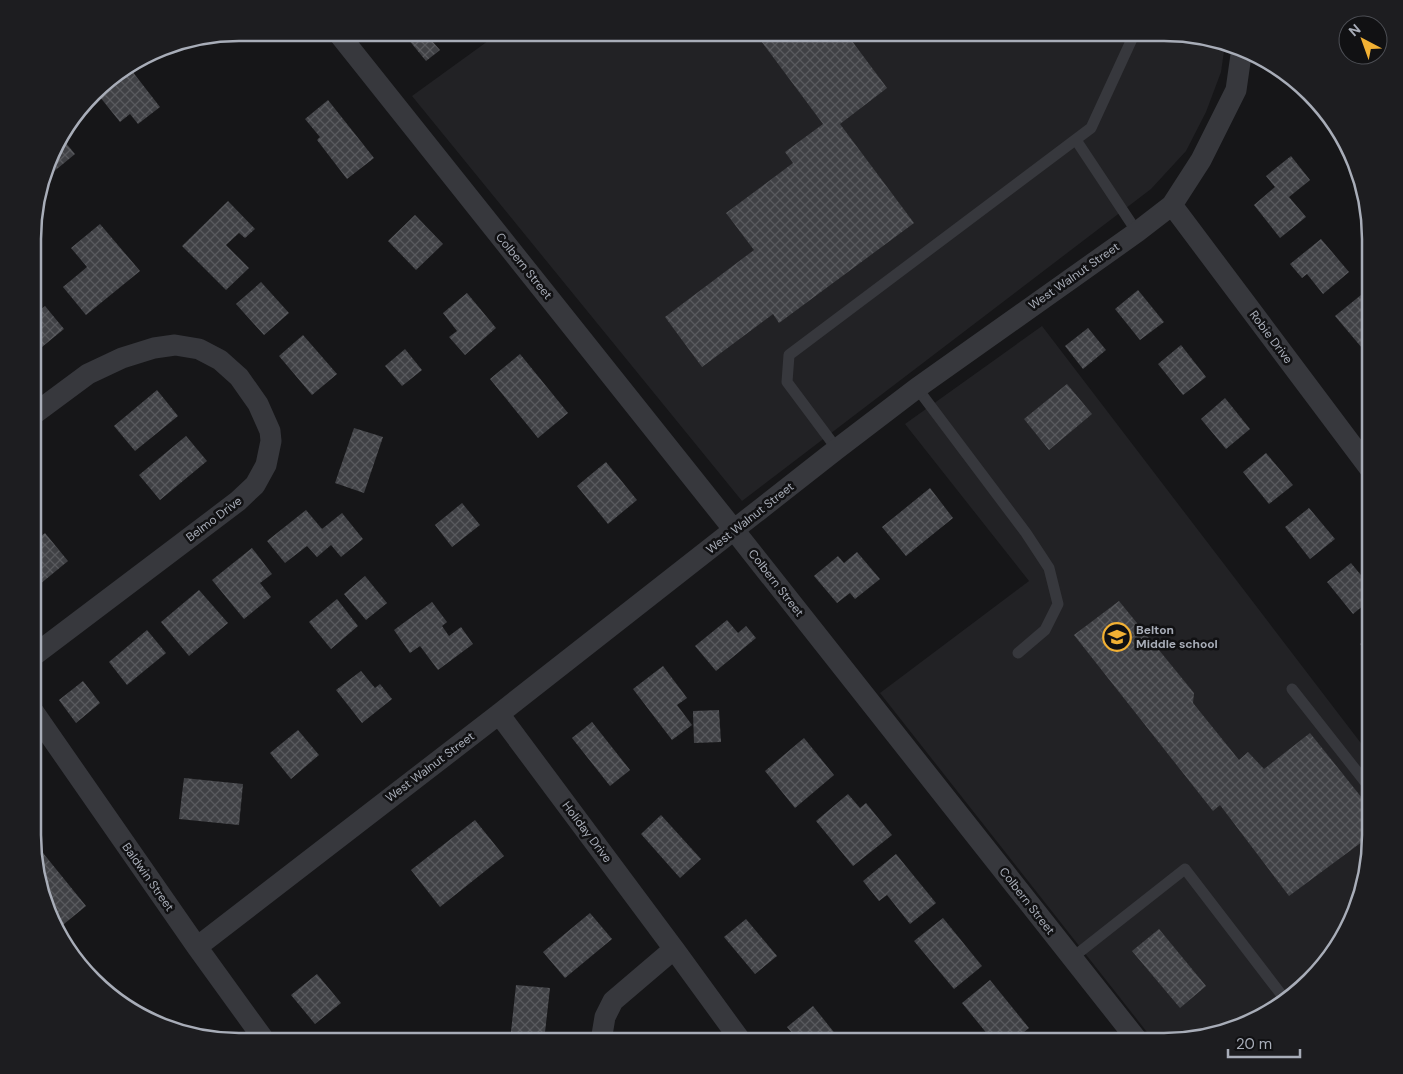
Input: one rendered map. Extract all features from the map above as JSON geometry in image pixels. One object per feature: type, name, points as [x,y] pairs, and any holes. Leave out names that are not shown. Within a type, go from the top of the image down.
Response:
[{"type":"street","name":"Colbern Street","points":[[345,41],[1131,1033]]},
{"type":"street","name":"West Walnut Street","points":[[197,947],[499,714],[837,448],[917,388],[1137,232],[1172,204],[1201,160],[1236,90],[1241,57]]},
{"type":"street","name":"Robie Drive","points":[[1172,204],[1362,458]]},
{"type":"street","name":"Belmo Drive","points":[[41,409],[88,374],[122,358],[154,348],[175,345],[199,349],[220,360],[239,377],[258,404],[270,431],[271,441],[266,465],[254,485],[238,501],[41,650]]},
{"type":"street","name":"Holiday Drive","points":[[499,714],[735,1033]]},
{"type":"street","name":"Baldwin Street","points":[[41,723],[259,1033]]},
{"type":"street","points":[[603,1033],[605,1017],[613,1001],[674,949]]},
{"type":"lane","points":[[837,448],[787,382],[789,355],[1091,128],[1131,41]]},
{"type":"lane","points":[[1076,140],[1137,232]]},
{"type":"lane","points":[[917,388],[1026,533],[1049,568],[1058,604],[1045,630],[1018,653]]},
{"type":"lane","points":[[1292,689],[1362,778]]},
{"type":"lane","points":[[1072,958],[1186,869],[1281,994]]},
{"type":"shaded area","points":[[488,41],[1163,41],[1202,45],[1224,51],[1221,72],[1206,112],[1186,151],[1151,189],[742,501],[412,96]]},
{"type":"shaded area","name":"Belton Middle school","points":[[1042,326],[1362,745],[1362,834],[1360,860],[1355,886],[1347,910],[1335,934],[1313,965],[1294,984],[1263,1006],[1239,1018],[1215,1026],[1189,1031],[1148,1033],[880,693],[1029,581],[905,424]]},
{"type":"building","points":[[410,41],[432,41],[440,50],[426,61]]},
{"type":"building","points":[[761,41],[852,41],[887,88],[840,124],[914,223],[779,323],[773,314],[702,367],[665,317],[754,250],[726,213],[793,163],[785,152],[823,124]]},
{"type":"building","points":[[133,72],[160,107],[138,124],[130,114],[120,122],[101,98]]},
{"type":"building","points":[[328,100],[374,158],[347,179],[317,140],[320,137],[305,119]]},
{"type":"building","points":[[66,144],[75,154],[53,172]]},
{"type":"building","points":[[1291,156],[1310,180],[1289,197],[1306,217],[1280,238],[1254,205],[1275,187],[1266,176]]},
{"type":"building","points":[[228,201],[255,229],[245,238],[239,233],[226,245],[249,268],[226,290],[182,246]]},
{"type":"building","points":[[415,215],[443,244],[416,270],[388,241]]},
{"type":"building","points":[[100,224],[140,271],[86,315],[63,287],[87,267],[71,248]]},
{"type":"building","points":[[1321,239],[1349,272],[1323,294],[1307,274],[1302,278],[1290,264]]},
{"type":"building","points":[[261,282],[289,313],[264,335],[236,304]]},
{"type":"building","points":[[1138,290],[1164,322],[1140,340],[1115,309]]},
{"type":"building","points":[[467,293],[496,328],[465,355],[449,337],[457,331],[443,313]]},
{"type":"building","points":[[1361,295],[1362,348],[1335,316]]},
{"type":"building","points":[[45,306],[64,329],[41,348],[41,309]]},
{"type":"building","points":[[1088,328],[1106,350],[1083,369],[1065,346]]},
{"type":"building","points":[[303,335],[337,374],[312,395],[279,356]]},
{"type":"building","points":[[1181,345],[1206,377],[1183,395],[1158,364]]},
{"type":"building","points":[[405,349],[422,370],[402,386],[385,366]]},
{"type":"building","points":[[520,354],[568,413],[538,438],[490,379]]},
{"type":"building","points":[[1067,384],[1092,414],[1049,450],[1024,419]]},
{"type":"building","points":[[157,390],[178,416],[135,451],[114,426]]},
{"type":"building","points":[[1225,398],[1250,429],[1226,449],[1201,419]]},
{"type":"building","points":[[354,428],[383,437],[364,493],[335,483]]},
{"type":"building","points":[[186,436],[207,461],[160,500],[139,475]]},
{"type":"building","points":[[1266,453],[1293,485],[1269,504],[1243,472]]},
{"type":"building","points":[[606,462],[637,500],[608,524],[577,486]]},
{"type":"building","points":[[930,488],[953,518],[906,556],[882,527]]},
{"type":"building","points":[[462,503],[480,525],[452,547],[435,525]]},
{"type":"building","points":[[1309,508],[1335,539],[1310,559],[1285,527]]},
{"type":"building","points":[[306,510],[322,529],[342,513],[363,539],[341,557],[331,545],[317,557],[307,546],[285,563],[267,541]]},
{"type":"building","points":[[45,533],[68,561],[41,583],[41,536]]},
{"type":"building","points":[[252,548],[272,574],[260,583],[271,597],[244,619],[212,580]]},
{"type":"building","points":[[857,552],[880,579],[855,599],[850,593],[837,603],[814,576],[838,556],[844,563]]},
{"type":"building","points":[[1351,563],[1362,576],[1362,607],[1353,614],[1327,582]]},
{"type":"building","points":[[365,576],[387,603],[366,620],[344,594]]},
{"type":"building","points":[[199,590],[228,623],[189,656],[161,622]]},
{"type":"building","points":[[337,599],[358,626],[331,649],[309,622]]},
{"type":"building","points":[[1119,601],[1194,693],[1193,703],[1239,760],[1248,752],[1264,769],[1310,733],[1362,798],[1361,842],[1289,896],[1220,805],[1213,811],[1074,635]]},
{"type":"building","points":[[432,602],[447,622],[442,626],[449,636],[461,627],[473,644],[438,670],[420,646],[410,653],[394,630]]},
{"type":"building","points":[[727,620],[738,633],[746,626],[756,638],[716,671],[695,646]]},
{"type":"building","points":[[147,630],[166,653],[127,685],[109,662]]},
{"type":"building","points":[[663,666],[687,698],[677,705],[692,725],[672,740],[633,689]]},
{"type":"building","points":[[361,671],[375,688],[380,684],[392,699],[362,723],[336,690]]},
{"type":"building","points":[[83,681],[100,703],[76,723],[59,700]]},
{"type":"building","points":[[719,710],[721,742],[694,743],[693,711]]},
{"type":"building","points":[[592,722],[630,770],[610,786],[572,738]]},
{"type":"building","points":[[298,730],[319,755],[291,779],[270,753]]},
{"type":"building","points":[[804,738],[834,775],[795,808],[765,771]]},
{"type":"building","points":[[184,778],[243,784],[239,825],[179,819]]},
{"type":"building","points":[[848,794],[860,808],[866,803],[892,835],[853,866],[816,821]]},
{"type":"building","points":[[661,815],[701,859],[680,878],[641,834]]},
{"type":"building","points":[[475,820],[504,856],[440,907],[411,870]]},
{"type":"building","points":[[42,853],[86,906],[63,925],[48,886]]},
{"type":"building","points":[[896,854],[936,903],[910,924],[887,895],[879,901],[863,881]]},
{"type":"building","points":[[590,913],[612,939],[565,978],[543,952]]},
{"type":"building","points":[[943,918],[982,966],[954,989],[914,941]]},
{"type":"building","points":[[746,919],[777,956],[755,974],[724,937]]},
{"type":"building","points":[[1159,929],[1206,986],[1180,1008],[1132,951]]},
{"type":"building","points":[[317,974],[341,1003],[315,1024],[291,995]]},
{"type":"building","points":[[990,980],[1029,1028],[1023,1033],[986,1033],[962,1003]]},
{"type":"building","points":[[516,985],[550,988],[545,1033],[511,1033]]},
{"type":"building","points":[[813,1006],[835,1033],[792,1033],[787,1027]]},
{"type":"place","name":"Belton Middle school","points":[[1117,637]]}]
